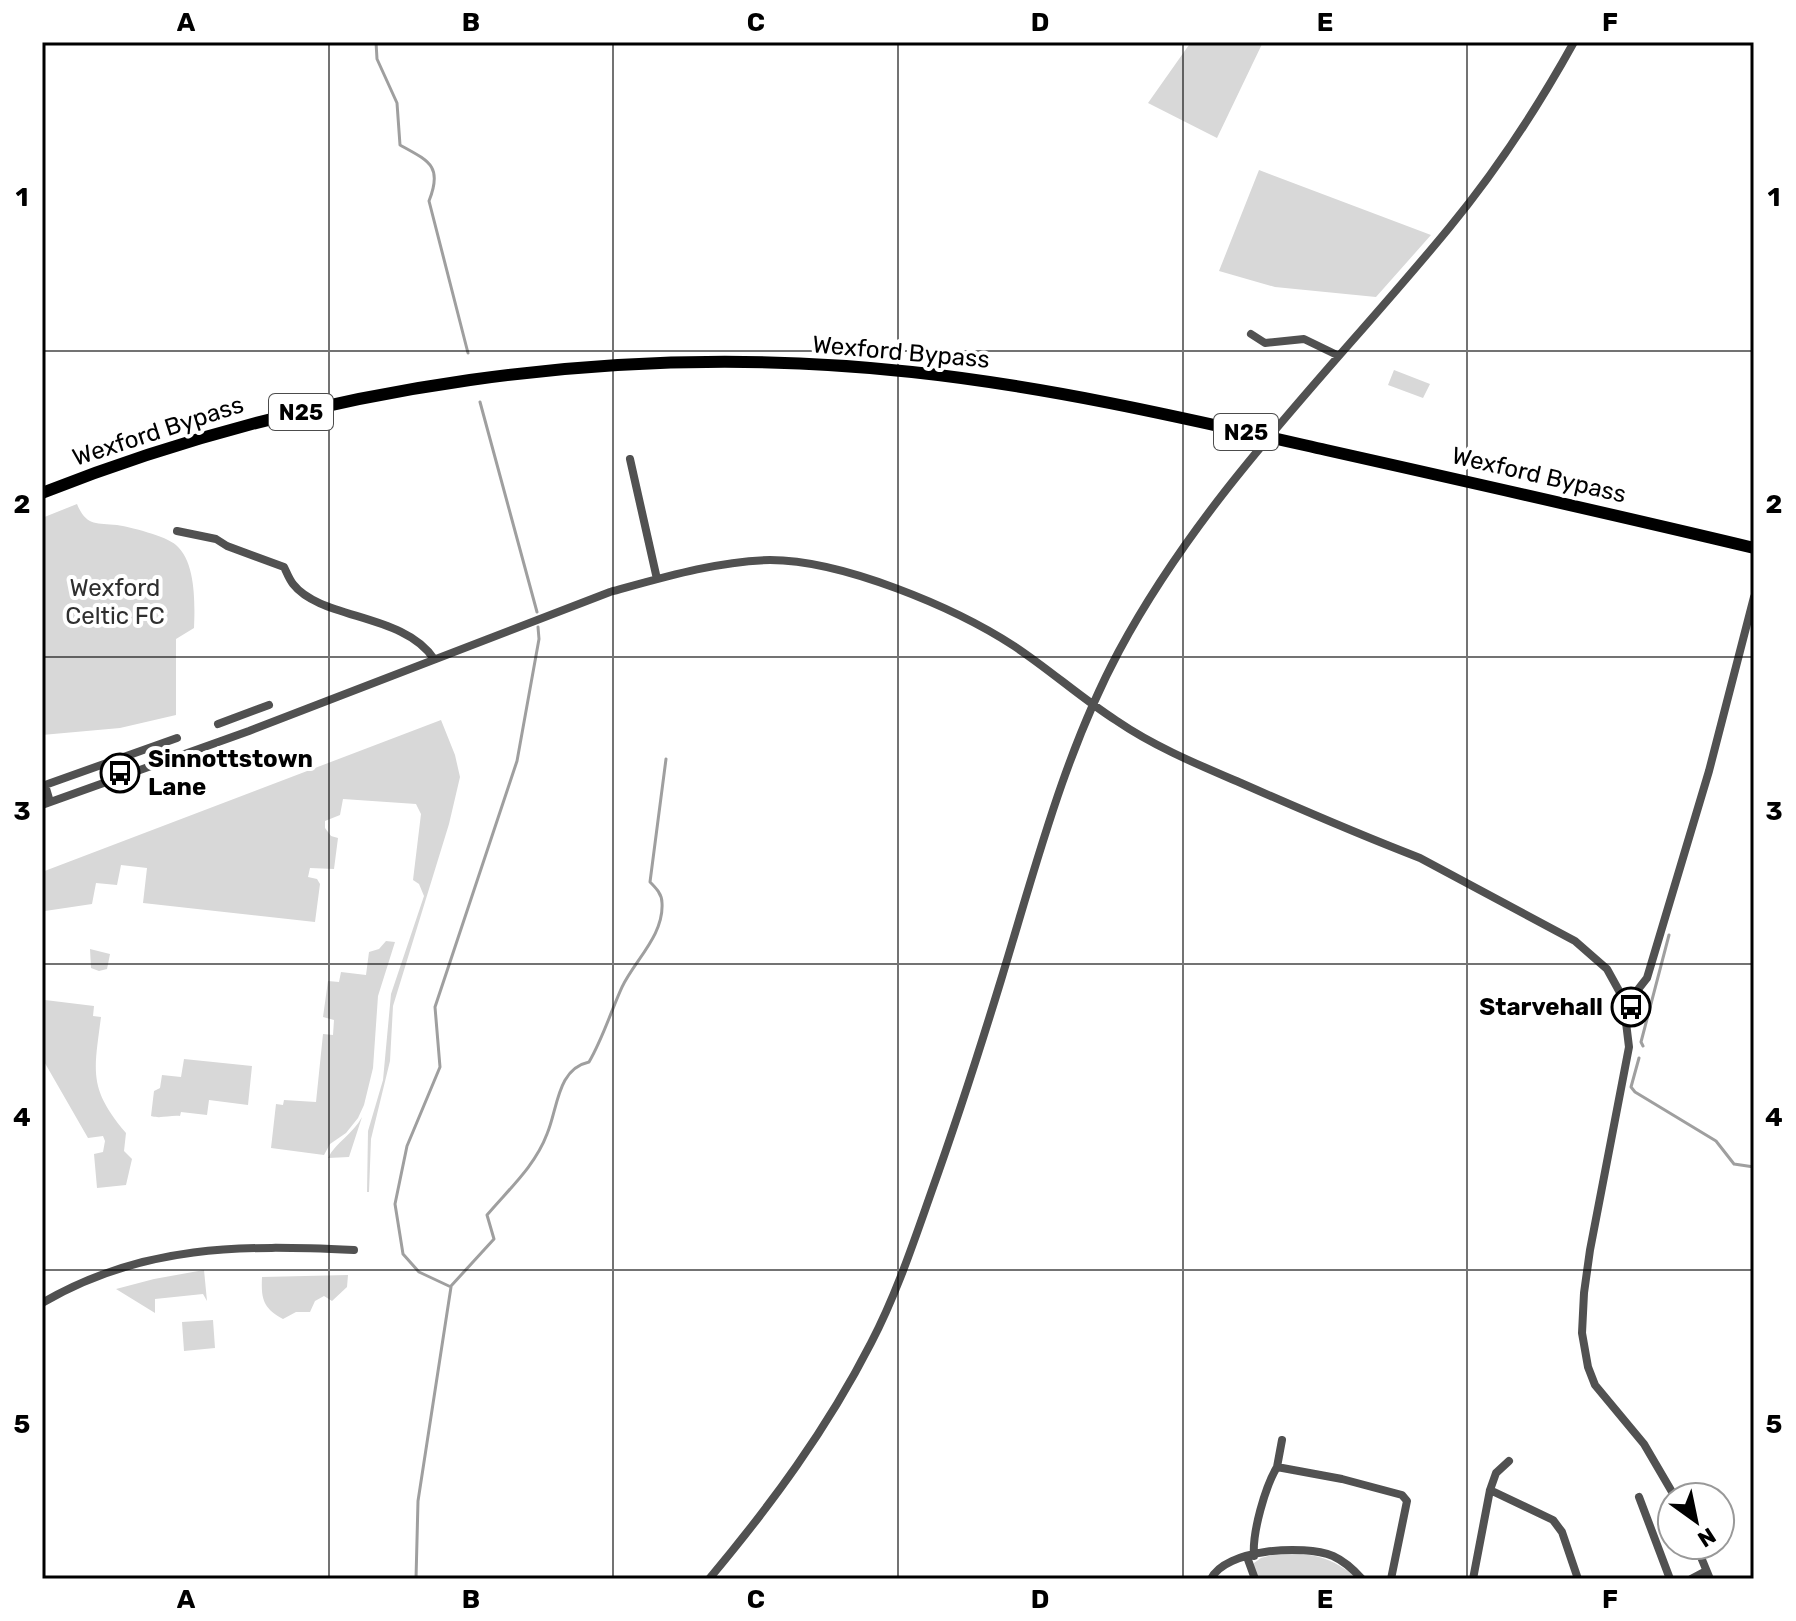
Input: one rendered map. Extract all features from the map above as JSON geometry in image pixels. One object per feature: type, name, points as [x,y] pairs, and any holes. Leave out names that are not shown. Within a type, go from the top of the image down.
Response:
[{"type":"highway","name":"Wexford Bypass","points":[[42,493],[146,455],[234,428],[440,385],[611,366],[687,363],[807,365],[923,373],[1022,386],[1130,407],[1754,548]]},
{"type":"street","points":[[709,1579],[759,1521],[813,1444],[872,1343],[894,1293],[959,1114],[1065,774],[1092,702],[1154,589],[1239,471],[1286,413],[1451,226],[1531,116],[1574,42]]},
{"type":"street","points":[[1251,334],[1265,343],[1304,339],[1337,355]]},
{"type":"street","points":[[630,459],[657,579]]},
{"type":"street","points":[[177,531],[216,539],[284,567],[293,584],[310,599],[400,632],[426,646],[434,659]]},
{"type":"street","points":[[177,738],[44,786],[46,803],[249,731],[610,592],[657,579],[769,560],[857,576],[888,585],[945,610],[1011,644],[1116,721],[1173,753],[1420,858],[1561,933],[1594,955],[1607,969],[1623,998],[1629,1047],[1590,1250],[1582,1333],[1588,1367],[1595,1385],[1644,1444],[1666,1481]]},
{"type":"street","points":[[1623,998],[1636,992],[1647,978],[1709,771],[1754,597]]},
{"type":"street","points":[[218,724],[269,705]]},
{"type":"street","points":[[244,715],[249,731]]},
{"type":"street","points":[[42,1303],[124,1266],[179,1253],[268,1247],[354,1250]]},
{"type":"street","points":[[1255,1579],[1250,1556],[1282,1440]]},
{"type":"street","points":[[1473,1579],[1490,1490],[1496,1473],[1509,1461]]},
{"type":"street","points":[[1277,1467],[1342,1479],[1402,1495],[1407,1501],[1391,1579]]},
{"type":"street","points":[[1490,1490],[1553,1520],[1562,1532],[1578,1579]]},
{"type":"street","points":[[1639,1497],[1670,1579]]},
{"type":"street","points":[[1211,1579],[1220,1566],[1250,1556],[1292,1548],[1333,1556],[1362,1579]]},
{"type":"street","points":[[1691,1579],[1708,1575]]},
{"type":"green space","points":[[1191,42],[1263,42],[1217,138],[1148,103]]},
{"type":"green space","points":[[1259,170],[1431,235],[1376,297],[1275,287],[1219,271]]},
{"type":"green space","points":[[1394,370],[1430,384],[1423,398],[1388,385]]},
{"type":"green space","name":"Wexford Celtic FC","points":[[77,504],[92,522],[117,525],[164,538],[183,552],[191,572],[194,628],[176,639],[176,715],[120,728],[42,735],[42,518]]},
{"type":"green space","points":[[441,720],[460,777],[449,824],[393,1006],[390,1061],[371,1139],[367,1192],[368,1131],[383,1080],[391,994],[424,896],[419,884],[413,880],[421,814],[416,804],[343,799],[340,815],[325,821],[325,828],[331,836],[338,838],[334,869],[310,868],[308,877],[317,879],[320,884],[315,922],[143,903],[147,868],[121,865],[117,885],[96,883],[92,904],[45,911],[42,872]]},
{"type":"green space","points":[[386,941],[395,942],[378,996],[373,1068],[358,1118],[346,1133],[330,1144],[324,1155],[271,1148],[276,1104],[283,1105],[284,1100],[316,1102],[323,1034],[333,1035],[334,1020],[323,1017],[328,981],[339,982],[341,972],[366,975],[369,952],[379,949]]},
{"type":"green space","points":[[90,949],[110,954],[107,969],[99,971],[91,968]]},
{"type":"green space","points":[[44,992],[45,1000],[94,1006],[93,1016],[101,1017],[97,1079],[105,1104],[126,1133],[124,1151],[132,1159],[126,1185],[97,1188],[94,1154],[103,1152],[105,1141],[103,1136],[88,1138],[42,1058]]},
{"type":"green space","points":[[184,1059],[252,1066],[248,1105],[209,1100],[207,1115],[181,1112],[180,1116],[151,1116],[154,1091],[160,1088],[162,1075],[181,1077]]},
{"type":"green space","points":[[362,1117],[349,1157],[328,1158],[335,1147]]},
{"type":"green space","points":[[204,1270],[207,1301],[203,1294],[155,1299],[155,1313],[116,1289],[154,1279]]},
{"type":"green space","points":[[348,1275],[347,1287],[332,1301],[324,1296],[315,1301],[310,1312],[296,1312],[283,1319],[267,1307],[263,1297],[262,1277]]},
{"type":"green space","points":[[213,1320],[215,1348],[184,1351],[182,1322]]},
{"type":"green space","points":[[1280,1553],[1322,1558],[1339,1565],[1358,1579],[1260,1579],[1254,1571],[1254,1563]]},
{"type":"waterway","points":[[376,42],[377,59],[397,103],[400,145],[426,161],[434,172],[429,201],[468,353]]},
{"type":"waterway","points":[[480,402],[537,612]]},
{"type":"waterway","points":[[416,1579],[418,1501],[451,1287],[419,1272],[403,1254],[395,1204],[407,1146],[440,1067],[435,1007],[517,761],[539,639],[538,627]]},
{"type":"waterway","points":[[451,1286],[494,1239],[487,1215],[536,1156],[565,1081],[578,1066],[589,1062],[622,987],[654,937],[662,900],[650,882],[666,759]]},
{"type":"waterway","points":[[1643,1046],[1641,1042],[1669,935]]},
{"type":"waterway","points":[[1639,1058],[1631,1087],[1635,1092],[1716,1141],[1734,1164],[1754,1167]]},
{"type":"place","name":"Sinnottstown Lane","points":[[120,773]]},
{"type":"place","name":"Starvehall","points":[[1631,1007]]}]
